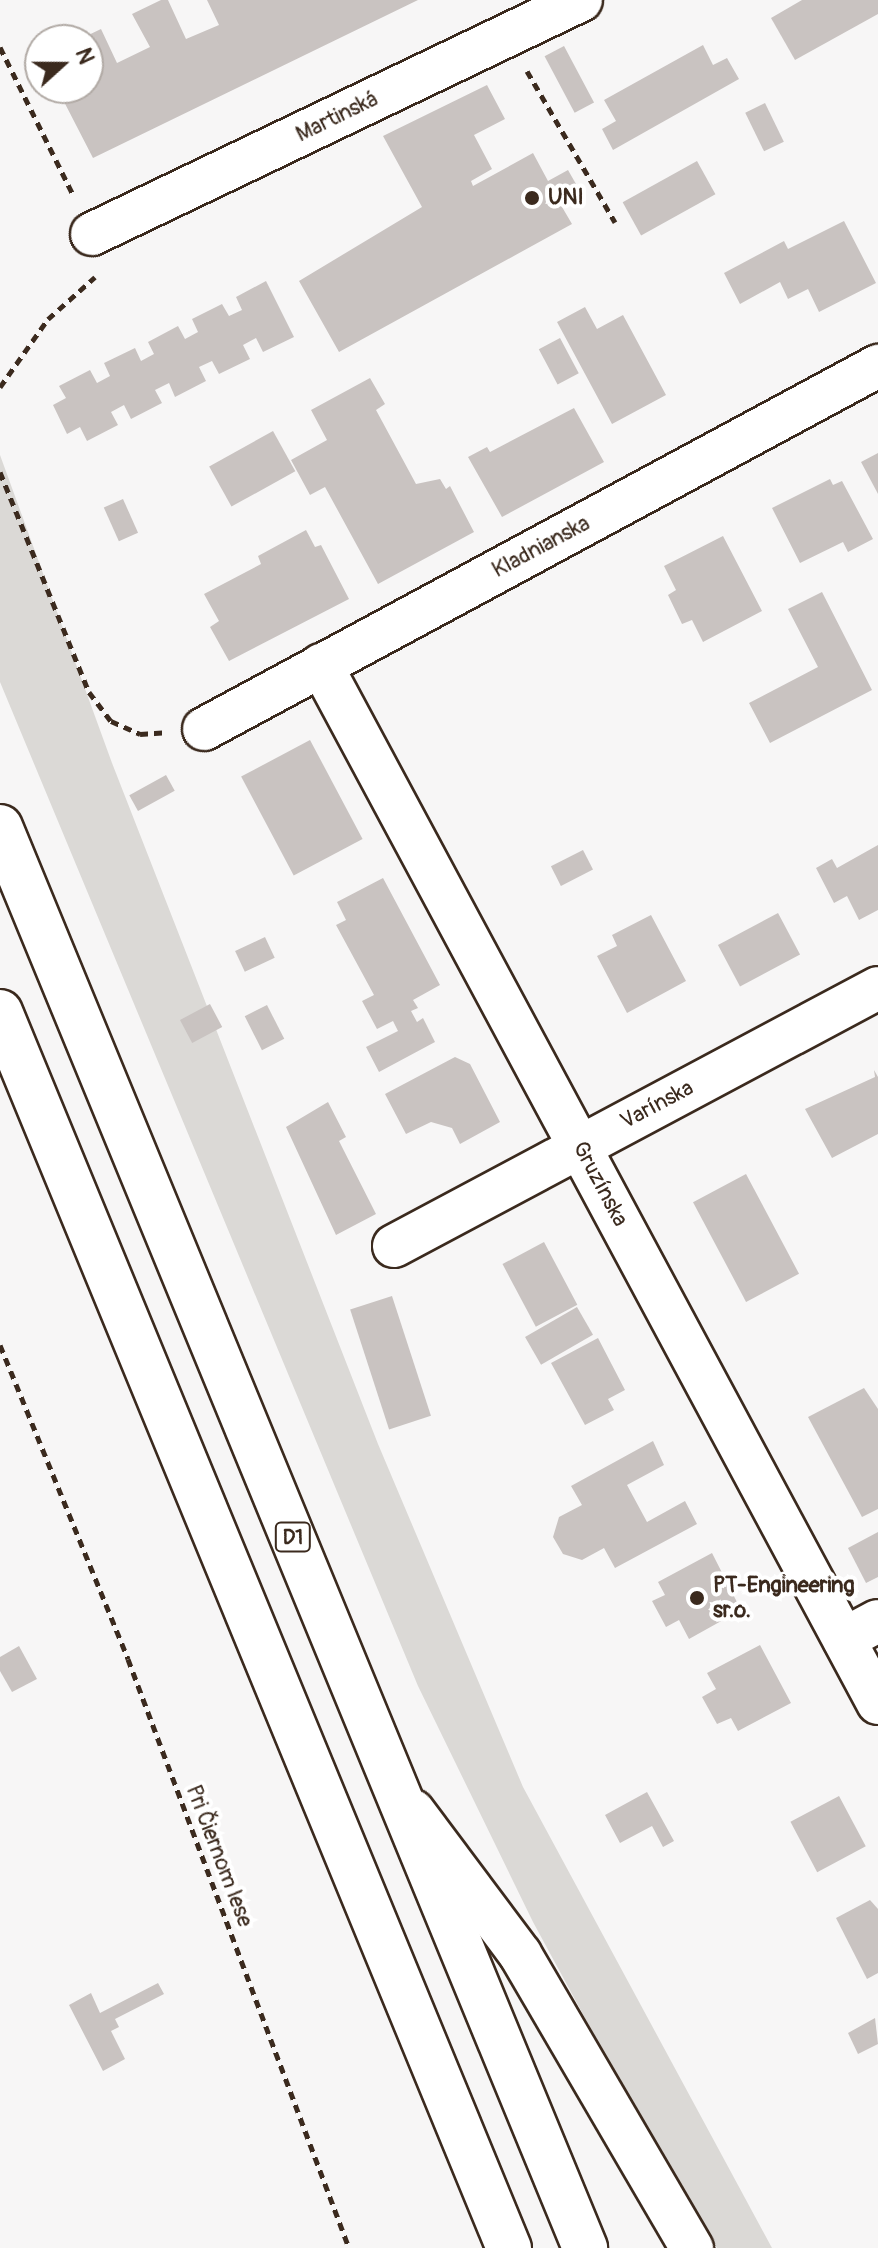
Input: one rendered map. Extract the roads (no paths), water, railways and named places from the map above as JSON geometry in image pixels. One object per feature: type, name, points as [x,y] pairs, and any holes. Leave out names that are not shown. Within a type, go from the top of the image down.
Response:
[{"type":"highway","name":"D1","points":[[0,827],[585,2248]]},
{"type":"highway","points":[[0,1012],[509,2248]]},
{"type":"street","name":"Martinská","points":[[92,234],[581,0]]},
{"type":"street","name":"Kladnianska","points":[[204,729],[878,366]]},
{"type":"street","name":"Gruzínska","points":[[321,665],[580,1147],[861,1630],[878,1703]]},
{"type":"street","name":"Varínska","points":[[394,1246],[878,988]]},
{"type":"street","points":[[396,1788],[520,1954],[692,2248]]},
{"type":"place","name":"UNI","points":[[532,198]]},
{"type":"place","name":"PT-Engineering sr.o.","points":[[697,1598]]}]
